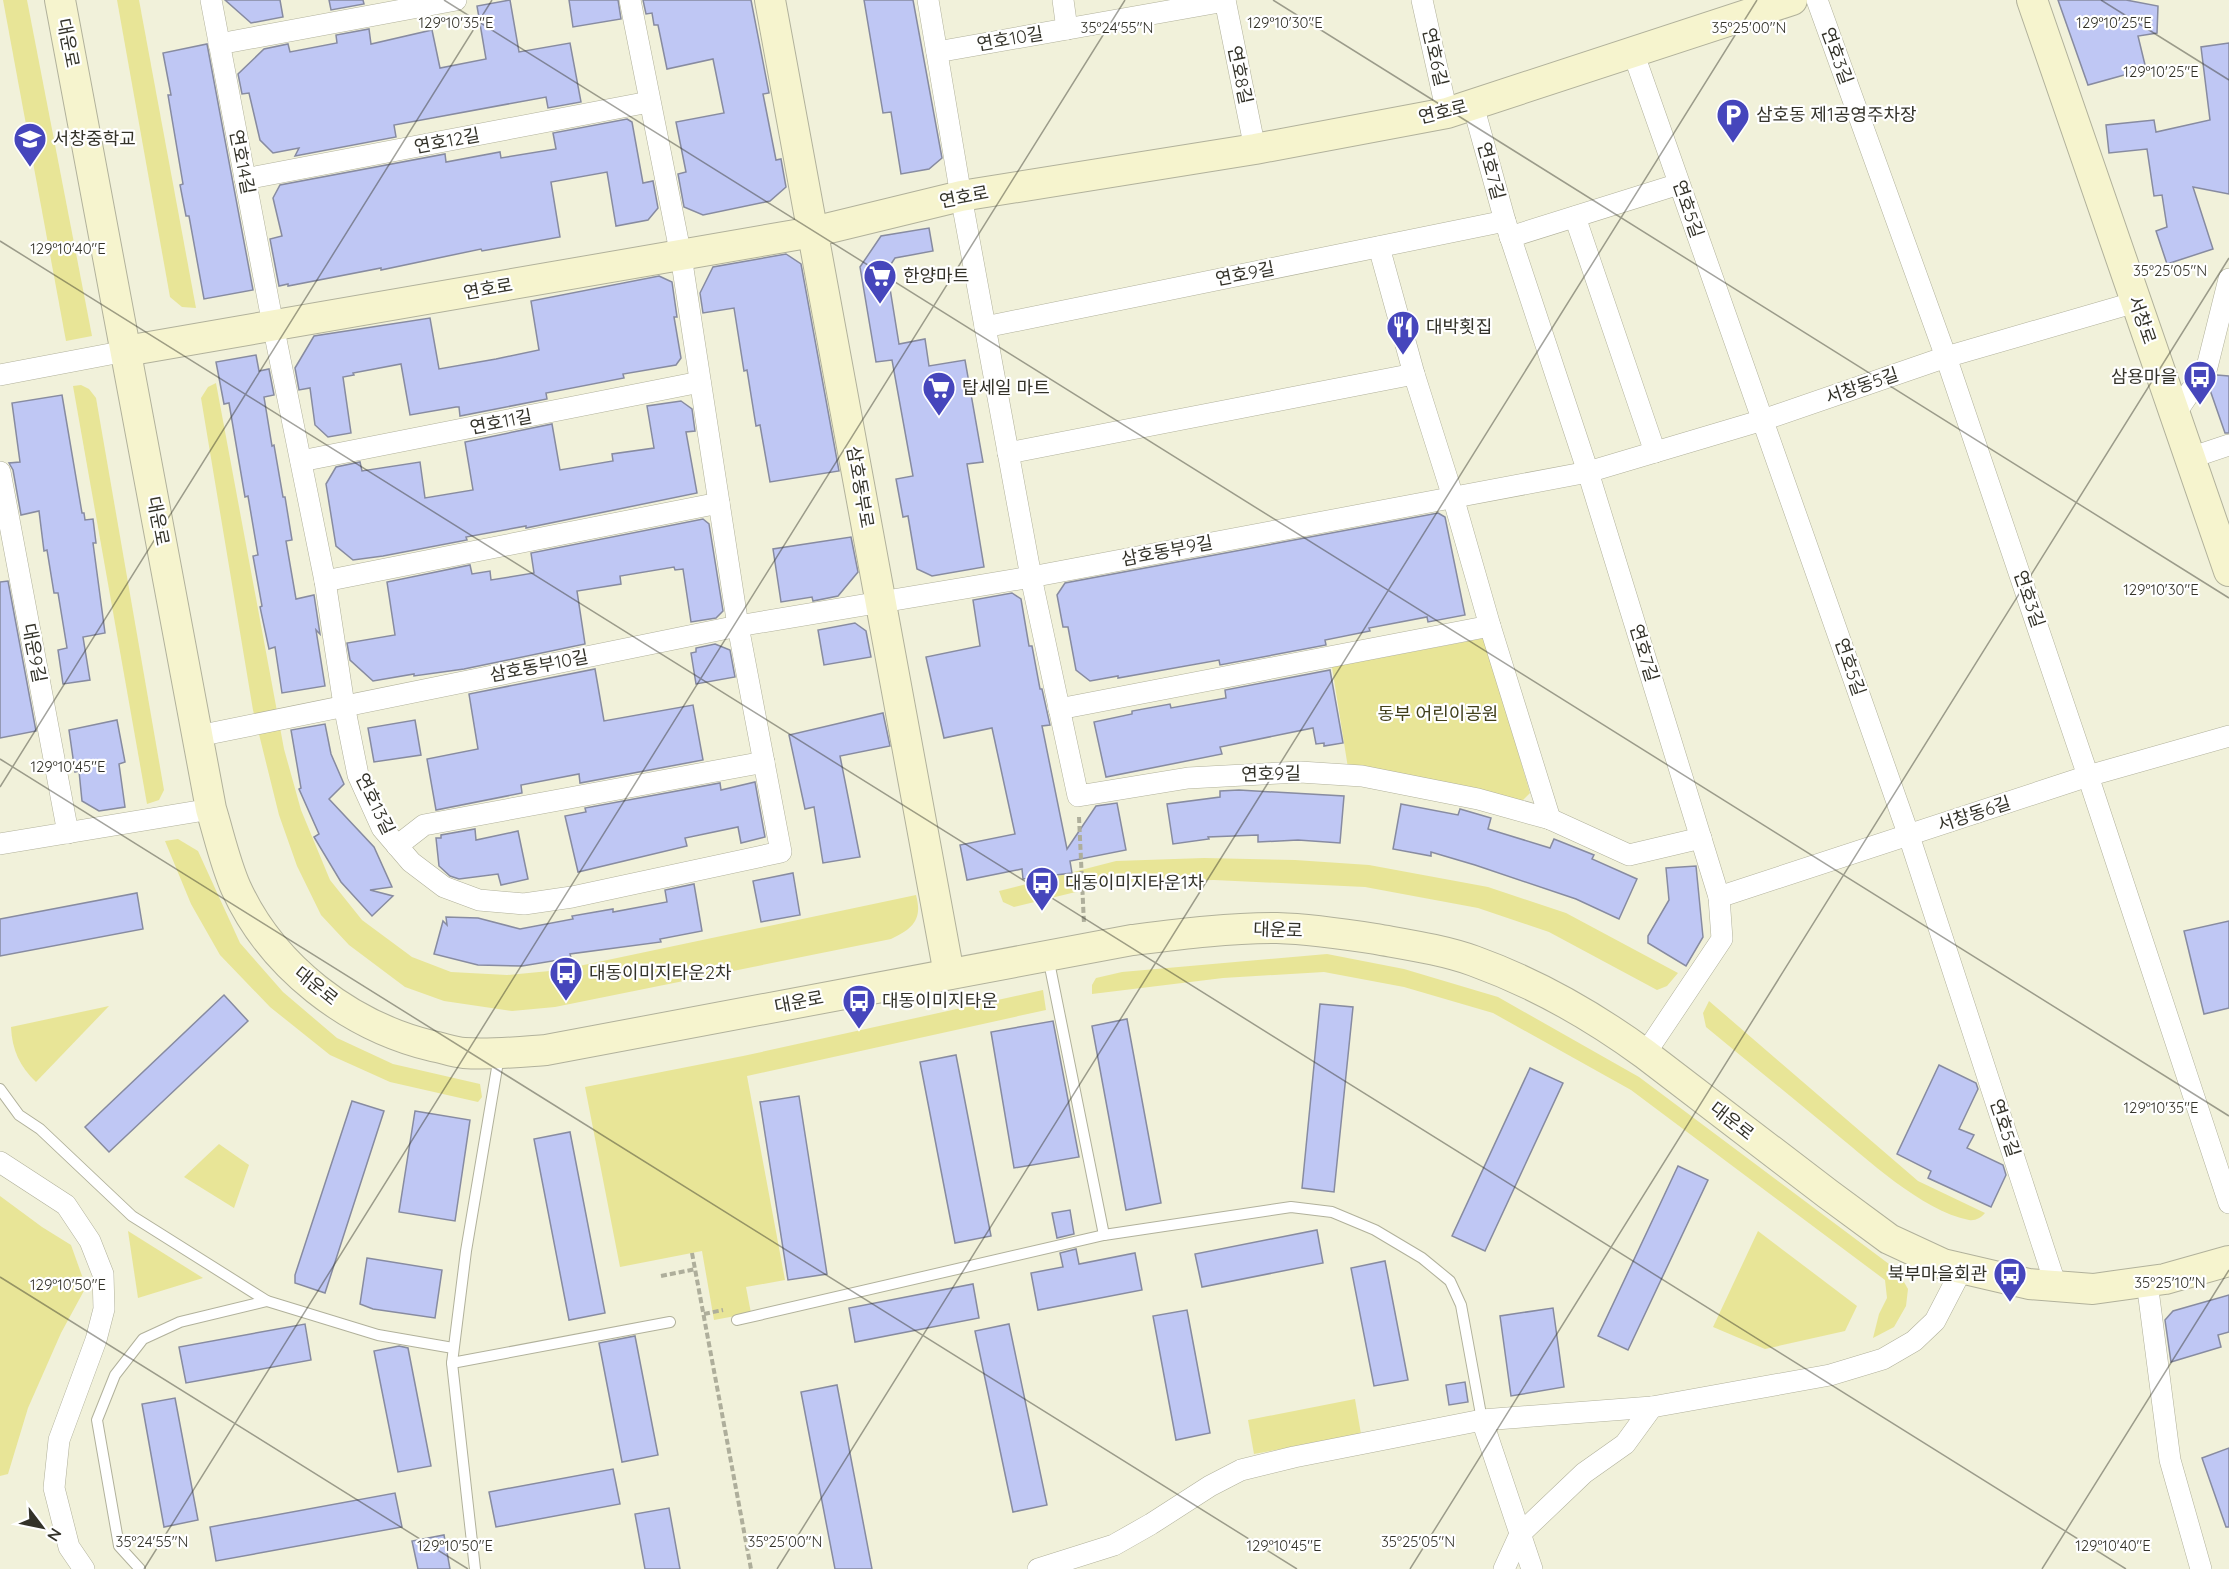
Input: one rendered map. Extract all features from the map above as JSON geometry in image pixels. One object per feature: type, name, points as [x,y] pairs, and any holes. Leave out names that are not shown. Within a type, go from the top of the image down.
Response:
[{"type":"street","name":"대운로","points":[[60,0],[211,809],[236,887],[254,920],[281,956],[318,991],[372,1025],[411,1041],[462,1053],[546,1050],[1132,940],[1218,930],[1279,928],[1343,934],[1413,946],[1472,960],[1520,980],[1578,1010],[1615,1032],[1645,1054],[1889,1239],[1943,1264],[2029,1284],[2093,1289],[2165,1279],[2229,1261]]},
{"type":"street","name":"연호14길","points":[[211,0],[273,325]]},
{"type":"street","points":[[219,44],[456,0]]},
{"type":"street","points":[[398,846],[424,825],[764,762],[738,626],[681,256],[630,0]]},
{"type":"street","name":"삼호동부로","points":[[770,0],[949,974]]},
{"type":"street","points":[[928,0],[961,196],[1031,577],[1078,796]]},
{"type":"street","points":[[1063,0],[1067,29]]},
{"type":"street","name":"연호6길","points":[[1422,0],[1460,109]]},
{"type":"street","name":"연호로","points":[[126,351],[681,256],[813,232],[961,196],[1255,149],[1460,109],[1792,0]]},
{"type":"street","name":"연호3길","points":[[1817,0],[1946,357],[2229,1203]]},
{"type":"street","name":"서창로","points":[[2032,0],[2229,572]]},
{"type":"street","name":"연호10길","points":[[937,52],[1225,1]]},
{"type":"street","name":"연호8길","points":[[1225,1],[1255,149]]},
{"type":"street","name":"연호5길","points":[[1633,52],[1909,836],[2056,1286]]},
{"type":"street","name":"연호12길","points":[[245,179],[649,102]]},
{"type":"street","name":"연호7길","points":[[1460,109],[1508,229],[1588,472],[1719,897],[1722,939],[1645,1054]]},
{"type":"street","points":[[1508,229],[1575,217],[1679,184]]},
{"type":"street","points":[[1575,217],[1654,452]]},
{"type":"street","name":"연호9길","points":[[985,327],[1378,247],[1508,229]]},
{"type":"street","points":[[1378,247],[1414,374],[1454,497],[1490,626],[1550,819]]},
{"type":"street","points":[[2175,414],[2207,367],[2229,279]]},
{"type":"street","name":"서창동5길","points":[[1588,472],[1762,420],[1946,357],[2136,302]]},
{"type":"street","name":"연호13길","points":[[273,325],[325,581],[344,705],[358,775],[382,828],[411,862],[444,887],[479,900],[524,904],[572,897],[781,852],[764,762]]},
{"type":"street","points":[[0,375],[126,351]]},
{"type":"street","points":[[1008,453],[1414,374]]},
{"type":"street","name":"연호11길","points":[[301,461],[700,382]]},
{"type":"street","points":[[2190,458],[2229,445]]},
{"type":"street","name":"대운9길","points":[[0,472],[68,833]]},
{"type":"street","name":"삼호동부9길","points":[[881,603],[1588,472]]},
{"type":"street","points":[[325,581],[719,503]]},
{"type":"street","name":"삼호동부10길","points":[[198,736],[738,626],[881,603]]},
{"type":"street","points":[[1059,709],[1490,626]]},
{"type":"street","name":"서창동6길","points":[[1719,897],[2088,776],[2229,736]]},
{"type":"street","name":"연호9길","points":[[1078,796],[1188,778],[1300,772],[1362,777],[1431,789],[1550,819],[1629,855],[1701,838]]},
{"type":"street","points":[[0,844],[211,809]]},
{"type":"street","points":[[0,1162],[66,1205],[90,1241],[103,1274],[104,1310],[96,1340],[59,1440],[54,1488],[69,1547],[84,1569]]},
{"type":"street","points":[[1038,1569],[1114,1545],[1210,1486],[1241,1470],[1294,1457],[1482,1420],[1652,1407],[1830,1375],[1883,1359],[1914,1341],[1935,1321],[1962,1269]]},
{"type":"street","points":[[2147,1281],[2170,1460],[2201,1569]]},
{"type":"street","points":[[1504,1569],[1520,1534],[1584,1473],[1625,1444],[1652,1407]]},
{"type":"street","points":[[1482,1420],[1532,1569]]},
{"type":"lane","points":[[1048,956],[1104,1235]]},
{"type":"lane","points":[[475,1569],[452,1363],[466,1251],[500,1053]]},
{"type":"lane","points":[[0,1089],[19,1115],[40,1129],[132,1216],[267,1301],[378,1335],[453,1348]]},
{"type":"lane","points":[[737,1320],[1104,1235],[1291,1207],[1332,1212],[1375,1230],[1422,1258],[1450,1281],[1461,1305],[1482,1420]]},
{"type":"lane","points":[[140,1569],[119,1546],[97,1420],[115,1375],[143,1339],[180,1322],[267,1301]]},
{"type":"lane","points":[[452,1363],[670,1322]]},
{"type":"path","points":[[1078,796],[1085,949]]},
{"type":"path","points":[[692,1253],[751,1569]]},
{"type":"path","points":[[661,1276],[696,1269]]},
{"type":"green space","points":[[3,0],[27,0],[92,336],[66,341]]},
{"type":"green space","points":[[117,0],[139,0],[196,308],[182,307],[170,297]]},
{"type":"green space","points":[[216,383],[284,749],[301,810],[330,880],[362,920],[412,957],[451,972],[507,975],[560,970],[916,895],[918,911],[914,923],[891,939],[555,1007],[512,1011],[444,1001],[405,987],[349,945],[321,915],[297,866],[279,815],[253,710],[201,398],[208,387]]},
{"type":"green space","points":[[81,385],[89,389],[96,398],[164,790],[159,800],[147,804],[73,386]]},
{"type":"green space","name":"동부 어린이공원","points":[[1485,638],[1530,793],[1520,803],[1456,785],[1348,768],[1332,667]]},
{"type":"green space","points":[[178,839],[198,851],[240,943],[283,992],[337,1038],[393,1064],[480,1084],[482,1097],[478,1102],[390,1082],[330,1055],[270,1007],[220,955],[191,904],[165,841]]},
{"type":"green space","points":[[1204,858],[1295,860],[1369,865],[1488,887],[1566,913],[1678,973],[1667,986],[1657,990],[1549,932],[1478,908],[1365,887],[1214,880],[1117,882],[1014,907],[1003,902],[999,891],[1116,861]]},
{"type":"green space","points":[[1327,954],[1404,969],[1498,997],[1639,1077],[1897,1270],[1908,1289],[1906,1306],[1894,1327],[1873,1338],[1879,1314],[1887,1298],[1885,1280],[1631,1090],[1493,1013],[1404,987],[1324,972],[1223,978],[1092,994],[1092,985],[1096,978],[1122,972]]},
{"type":"green space","points":[[1043,990],[1046,1010],[747,1076],[785,1280],[746,1287],[751,1313],[714,1320],[702,1251],[620,1267],[585,1087],[743,1056]]},
{"type":"green space","points":[[1709,1001],[1918,1181],[1985,1213],[1978,1219],[1971,1220],[1951,1215],[1932,1206],[1895,1182],[1706,1027],[1703,1013]]},
{"type":"green space","points":[[109,1006],[36,1082],[30,1076],[15,1051],[11,1027]]},
{"type":"green space","points":[[219,1144],[249,1165],[234,1208],[184,1177]]},
{"type":"green space","points":[[0,1196],[71,1245],[86,1287],[61,1333],[28,1408],[8,1474],[0,1476]]},
{"type":"green space","points":[[128,1231],[203,1278],[138,1298]]},
{"type":"green space","points":[[1758,1231],[1857,1306],[1845,1331],[1765,1349],[1713,1327]]},
{"type":"green space","points":[[1355,1399],[1361,1434],[1254,1454],[1248,1420]]},
{"type":"building","points":[[225,0],[280,0],[283,17],[251,23]]},
{"type":"building","points":[[329,0],[363,0],[364,4],[331,10]]},
{"type":"building","points":[[510,0],[519,52],[570,43],[581,102],[548,108],[546,97],[394,125],[396,137],[295,156],[299,148],[273,153],[260,140],[249,93],[242,94],[238,74],[264,49],[288,44],[290,52],[337,43],[336,35],[369,29],[371,44],[432,30],[440,68],[486,59],[477,6]]},
{"type":"building","points":[[569,0],[618,0],[621,19],[573,27]]},
{"type":"building","points":[[643,0],[751,0],[769,93],[763,94],[776,160],[781,159],[786,187],[770,201],[703,215],[684,207],[678,174],[686,172],[676,122],[724,113],[713,59],[667,69],[658,25],[654,25],[652,13],[646,14]]},
{"type":"building","points":[[864,0],[913,0],[942,158],[929,169],[901,174],[891,112],[883,113]]},
{"type":"building","points":[[2058,0],[2126,0],[2158,6],[2157,33],[2138,36],[2146,69],[2088,85]]},
{"type":"building","points":[[2229,43],[2229,194],[2193,187],[2213,249],[2167,264],[2156,231],[2167,227],[2162,195],[2154,196],[2147,149],[2109,153],[2106,125],[2154,120],[2156,132],[2210,120],[2201,47]]},
{"type":"building","points":[[207,44],[253,290],[204,299],[189,216],[186,216],[180,185],[183,184],[163,53]]},
{"type":"building","points":[[627,119],[632,122],[643,183],[653,181],[658,208],[648,220],[616,226],[607,172],[551,182],[560,237],[279,286],[270,239],[282,236],[273,198],[280,185],[445,154],[446,162],[500,152],[501,158],[556,149],[553,133]]},
{"type":"building","points":[[929,228],[933,251],[895,258],[887,270],[899,344],[925,339],[929,366],[965,360],[983,462],[967,464],[984,567],[932,576],[917,569],[908,516],[903,517],[896,479],[913,476],[892,360],[876,362],[860,267],[881,236]]},
{"type":"building","points":[[786,254],[801,264],[839,471],[770,482],[760,425],[756,426],[747,370],[744,371],[734,308],[703,313],[700,293],[713,267]]},
{"type":"building","points":[[659,276],[672,282],[677,317],[674,317],[681,358],[676,365],[623,374],[624,378],[546,393],[547,399],[460,416],[459,407],[410,415],[401,364],[353,373],[354,375],[343,377],[351,433],[328,437],[315,425],[310,388],[299,390],[295,368],[314,336],[430,318],[439,369],[539,350],[531,301]]},
{"type":"building","points":[[256,355],[259,371],[269,369],[274,395],[264,397],[292,540],[286,541],[296,599],[314,595],[320,634],[316,630],[325,686],[282,693],[275,647],[269,649],[260,607],[262,606],[253,556],[258,555],[248,496],[245,497],[229,403],[224,404],[216,362]]},
{"type":"building","points":[[2217,375],[2229,376],[2229,433],[2225,433],[2209,387]]},
{"type":"building","points":[[62,395],[82,513],[84,513],[85,520],[93,519],[96,543],[93,543],[105,633],[83,637],[90,680],[63,684],[58,650],[67,648],[58,593],[54,593],[47,550],[44,551],[39,511],[21,515],[13,470],[9,463],[20,462],[12,403]]},
{"type":"building","points":[[681,401],[692,409],[695,431],[686,432],[697,493],[526,528],[526,526],[466,537],[467,540],[383,556],[353,560],[336,546],[326,484],[336,467],[360,462],[362,471],[420,462],[425,498],[473,490],[465,442],[552,424],[560,470],[613,461],[612,454],[654,448],[647,406]]},
{"type":"building","points":[[1438,513],[1445,517],[1465,615],[1428,622],[1427,617],[1369,628],[1370,631],[1325,640],[1326,645],[1220,665],[1219,660],[1090,681],[1076,670],[1068,627],[1063,627],[1057,595],[1065,583]]},
{"type":"building","points":[[703,519],[709,524],[723,611],[716,618],[691,622],[683,569],[675,570],[674,567],[620,576],[621,584],[577,591],[585,644],[464,669],[373,681],[350,660],[347,643],[395,635],[387,582],[470,565],[472,574],[490,571],[491,580],[534,573],[531,553]]},
{"type":"building","points":[[851,537],[858,572],[838,596],[813,601],[812,597],[781,602],[773,549]]},
{"type":"building","points":[[8,581],[36,731],[0,738],[0,582]]},
{"type":"building","points":[[1012,593],[1021,599],[1029,646],[1032,646],[1050,725],[1042,726],[1067,849],[1096,806],[1117,803],[1126,850],[1070,861],[1072,873],[1023,879],[1022,869],[967,880],[960,845],[1015,834],[992,728],[944,738],[926,657],[980,646],[973,600]]},
{"type":"building","points":[[855,623],[866,631],[871,657],[824,665],[818,630]]},
{"type":"building","points":[[715,644],[730,650],[735,677],[696,684],[691,653],[696,652],[696,648]]},
{"type":"building","points":[[595,669],[604,721],[693,705],[703,760],[580,783],[579,774],[521,785],[522,793],[436,810],[427,759],[478,749],[469,694]]},
{"type":"building","points":[[1330,670],[1343,743],[1324,746],[1324,743],[1316,744],[1313,728],[1220,747],[1222,754],[1106,777],[1094,722],[1132,714],[1132,711],[1170,704],[1171,708],[1226,698],[1225,690]]},
{"type":"building","points":[[883,713],[890,746],[840,756],[860,857],[823,863],[814,807],[805,809],[789,735]]},
{"type":"building","points":[[117,720],[125,762],[119,764],[125,807],[99,811],[82,801],[79,771],[75,772],[69,730]]},
{"type":"building","points":[[415,720],[421,755],[374,762],[368,728]]},
{"type":"building","points":[[325,724],[331,754],[344,784],[329,799],[374,847],[392,887],[370,890],[393,896],[372,916],[341,882],[314,837],[319,834],[299,789],[301,788],[291,730]]},
{"type":"building","points":[[755,782],[765,837],[741,843],[738,827],[685,838],[687,846],[578,872],[565,816],[586,812],[585,808],[720,783],[721,790]]},
{"type":"building","points":[[1220,791],[1344,796],[1340,843],[1298,840],[1258,842],[1258,835],[1208,837],[1209,839],[1173,844],[1167,804],[1220,797]]},
{"type":"building","points":[[1401,804],[1458,815],[1460,809],[1491,818],[1488,829],[1550,848],[1554,839],[1594,855],[1592,859],[1637,879],[1619,919],[1576,899],[1475,865],[1431,852],[1431,856],[1393,849]]},
{"type":"building","points":[[475,829],[476,840],[518,831],[528,879],[501,885],[498,874],[459,879],[450,876],[439,866],[436,838]]},
{"type":"building","points":[[1696,866],[1703,937],[1686,966],[1648,943],[1648,936],[1669,900],[1666,868]]},
{"type":"building","points":[[793,873],[800,915],[761,922],[753,881]]},
{"type":"building","points":[[694,884],[702,931],[660,939],[661,942],[570,954],[571,958],[522,966],[478,965],[434,954],[443,921],[447,925],[446,917],[478,918],[520,929],[573,919],[572,916],[613,909],[613,912],[667,902],[665,890]]},
{"type":"building","points":[[137,893],[143,929],[0,956],[0,919]]},
{"type":"building","points":[[2229,921],[2229,1008],[2204,1014],[2184,931]]},
{"type":"building","points":[[224,995],[248,1021],[109,1152],[85,1127]]},
{"type":"building","points":[[1320,1004],[1353,1007],[1334,1192],[1302,1188]]},
{"type":"building","points":[[1127,1019],[1161,1203],[1126,1210],[1092,1026]]},
{"type":"building","points":[[1053,1021],[1079,1157],[1014,1168],[991,1032]]},
{"type":"building","points":[[956,1055],[991,1236],[955,1243],[920,1062]]},
{"type":"building","points":[[1939,1065],[1976,1083],[1978,1089],[1959,1129],[1974,1135],[1967,1148],[2003,1165],[2006,1175],[1991,1207],[1928,1178],[1931,1171],[1897,1154]]},
{"type":"building","points":[[1530,1068],[1563,1083],[1485,1251],[1452,1236]]},
{"type":"building","points":[[799,1096],[827,1274],[788,1280],[760,1102]]},
{"type":"building","points":[[352,1101],[384,1111],[325,1293],[295,1283],[295,1275]]},
{"type":"building","points":[[415,1111],[470,1120],[455,1221],[399,1212]]},
{"type":"building","points":[[570,1132],[605,1313],[569,1320],[534,1139]]},
{"type":"building","points":[[1678,1166],[1708,1180],[1628,1350],[1598,1336]]},
{"type":"building","points":[[1070,1210],[1074,1234],[1057,1238],[1052,1213]]},
{"type":"building","points":[[1317,1230],[1323,1263],[1202,1287],[1195,1254]]},
{"type":"building","points":[[1076,1249],[1079,1264],[1135,1253],[1142,1290],[1038,1310],[1031,1273],[1063,1267],[1060,1253]]},
{"type":"building","points":[[367,1258],[442,1270],[435,1318],[373,1309],[360,1304]]},
{"type":"building","points":[[1385,1261],[1408,1380],[1374,1386],[1351,1268]]},
{"type":"building","points":[[973,1284],[979,1318],[855,1342],[849,1308]]},
{"type":"building","points":[[2229,1295],[2229,1332],[2218,1335],[2221,1347],[2171,1362],[2165,1320],[2173,1311]]},
{"type":"building","points":[[1553,1308],[1564,1387],[1511,1396],[1500,1316]]},
{"type":"building","points":[[1187,1310],[1210,1433],[1176,1440],[1153,1316]]},
{"type":"building","points":[[305,1324],[311,1360],[186,1383],[179,1347]]},
{"type":"building","points":[[1009,1324],[1047,1505],[1013,1512],[975,1331]]},
{"type":"building","points":[[635,1336],[658,1455],[622,1462],[599,1343]]},
{"type":"building","points":[[399,1346],[408,1348],[431,1466],[398,1472],[374,1351]]},
{"type":"building","points":[[1465,1382],[1468,1402],[1449,1405],[1446,1385]]},
{"type":"building","points":[[837,1385],[872,1569],[835,1569],[801,1392]]},
{"type":"building","points":[[175,1398],[198,1520],[164,1527],[142,1404]]},
{"type":"building","points":[[2229,1448],[2229,1527],[2226,1527],[2202,1458]]},
{"type":"building","points":[[613,1469],[620,1504],[496,1527],[489,1492]]},
{"type":"building","points":[[395,1493],[402,1527],[216,1561],[210,1527]]},
{"type":"building","points":[[669,1508],[680,1569],[645,1569],[635,1514]]},
{"type":"building","points":[[444,1535],[450,1569],[418,1569],[412,1541]]},
{"type":"place","name":"삼호동 제1공영주차장","points":[[1733,144]]},
{"type":"place","name":"서창중학교","points":[[30,168]]},
{"type":"place","name":"한양마트","points":[[880,305]]},
{"type":"place","name":"대박횟집","points":[[1403,356]]},
{"type":"place","name":"삼용마을","points":[[2200,406]]},
{"type":"place","name":"탑세일 마트","points":[[939,417]]},
{"type":"place","name":"대동이미지타운1차","points":[[1042,912]]},
{"type":"place","name":"대동이미지타운2차","points":[[566,1002]]},
{"type":"place","name":"대동이미지타운","points":[[859,1030]]},
{"type":"place","name":"북부마을회관","points":[[2010,1303]]}]
